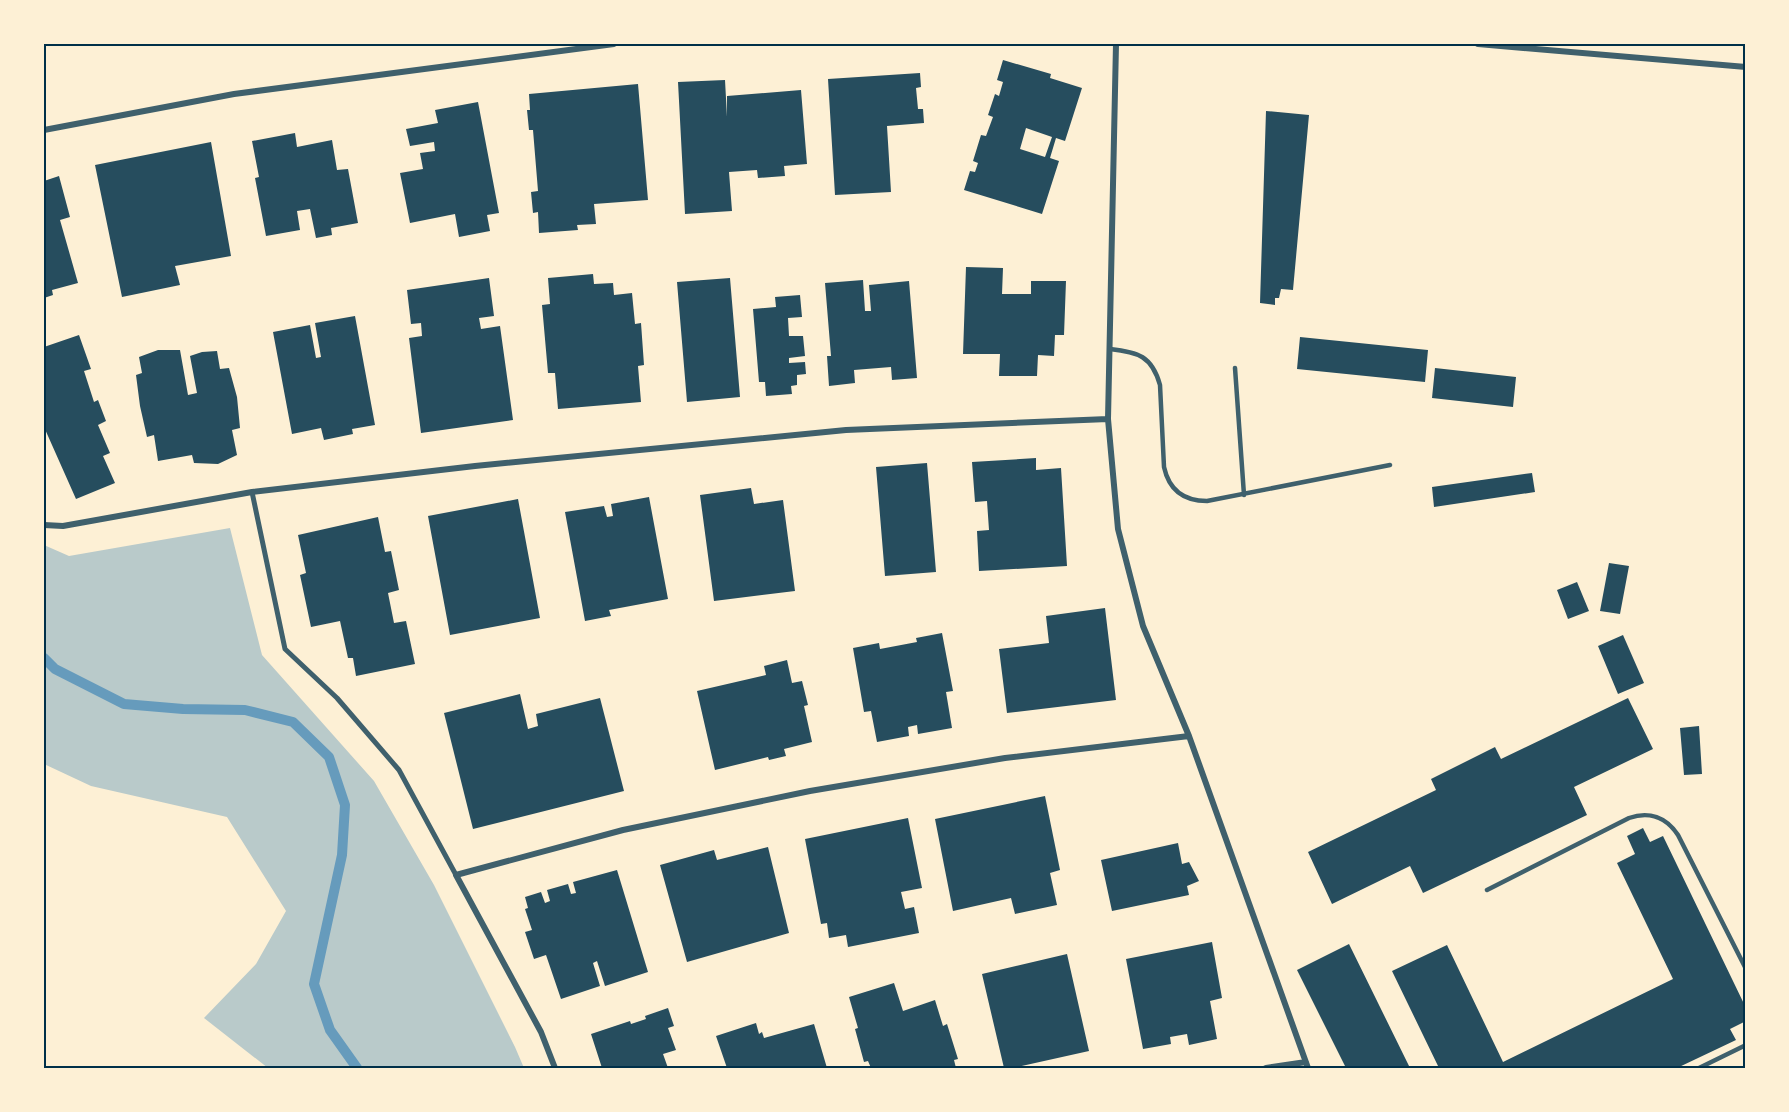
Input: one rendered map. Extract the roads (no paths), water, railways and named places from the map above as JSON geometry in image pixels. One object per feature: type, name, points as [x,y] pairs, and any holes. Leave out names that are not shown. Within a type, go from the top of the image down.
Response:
[{"type":"street","points":[[44,130],[234,94],[614,44]]},
{"type":"street","points":[[1116,44],[1108,419],[1118,529],[1143,626],[1189,736],[1307,1065],[1266,1068]]},
{"type":"street","points":[[1478,44],[1746,67]]},
{"type":"street","points":[[44,525],[63,526],[252,492],[475,466],[846,430],[1108,419]]},
{"type":"street","points":[[252,492],[285,649],[337,698],[399,770],[541,1032],[555,1068]]},
{"type":"street","points":[[456,875],[623,830],[810,791],[1005,758],[1189,736]]},
{"type":"lane","points":[[1110,349],[1139,354],[1149,361],[1156,372],[1160,385],[1164,466],[1167,478],[1173,489],[1194,501],[1244,495],[1390,465]]},
{"type":"lane","points":[[1235,368],[1244,495]]},
{"type":"lane","points":[[1487,890],[1629,818],[1640,814],[1652,815],[1672,825],[1746,969]]},
{"type":"lane","points":[[1700,1068],[1746,1045]]},
{"type":"waterway","points":[[44,658],[55,669],[124,704],[183,709],[245,710],[293,722],[329,757],[345,805],[342,855],[314,984],[330,1030],[357,1068]]}]
